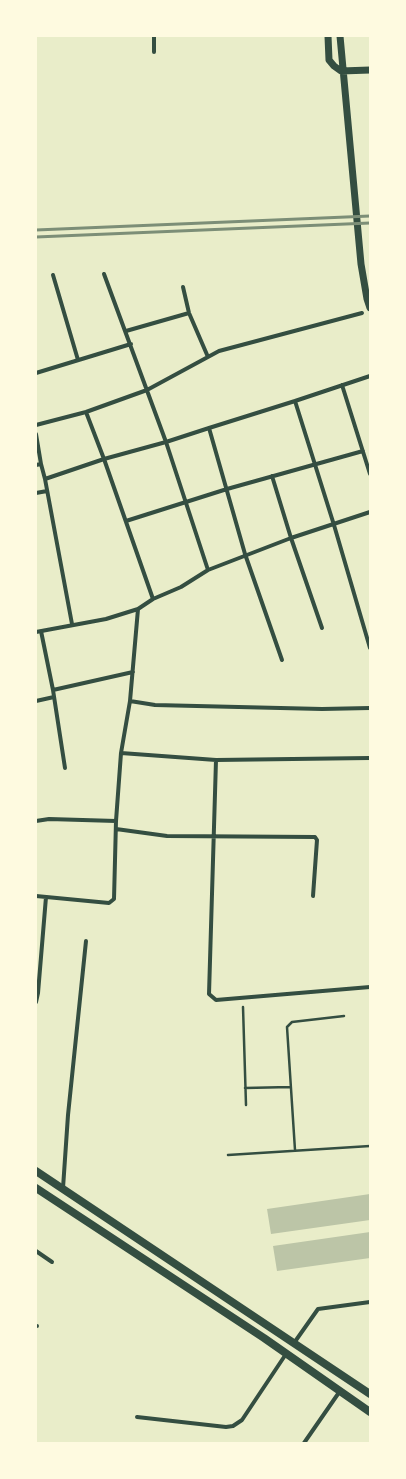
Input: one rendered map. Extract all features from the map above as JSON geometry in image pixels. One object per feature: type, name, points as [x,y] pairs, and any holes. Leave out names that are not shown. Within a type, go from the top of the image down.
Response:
[{"type":"main road","points":[[36,1171],[370,1394]]},
{"type":"main road","points":[[36,1188],[286,1354],[370,1412]]},
{"type":"main road","points":[[316,1375],[324,1363]]},
{"type":"street","points":[[154,36],[154,52]]},
{"type":"street","points":[[328,36],[329,60],[334,66],[342,71],[370,70]]},
{"type":"street","points":[[340,36],[361,264],[370,308]]},
{"type":"street","points":[[104,274],[166,442],[208,570]]},
{"type":"street","points":[[53,275],[78,360]]},
{"type":"street","points":[[183,287],[189,313],[208,357]]},
{"type":"street","points":[[126,331],[189,313]]},
{"type":"street","points":[[36,425],[86,412],[147,390],[219,351],[362,313]]},
{"type":"street","points":[[36,373],[131,344]]},
{"type":"street","points":[[45,479],[104,459],[166,442],[370,376]]},
{"type":"street","points":[[342,385],[370,474]]},
{"type":"street","points":[[295,401],[334,525],[370,648]]},
{"type":"street","points":[[86,412],[153,599]]},
{"type":"street","points":[[209,428],[245,554],[282,660]]},
{"type":"street","points":[[36,434],[72,624]]},
{"type":"street","points":[[126,521],[227,489],[363,450]]},
{"type":"street","points":[[36,465],[41,464]]},
{"type":"street","points":[[272,476],[291,538],[322,628]]},
{"type":"street","points":[[36,493],[47,491]]},
{"type":"street","points":[[36,632],[72,624],[106,619],[138,609],[153,599],[182,586],[208,570],[245,554],[370,512]]},
{"type":"street","points":[[36,896],[112,902],[114,899],[116,821],[121,753],[130,701],[138,609]]},
{"type":"street","points":[[41,630],[53,690],[65,768]]},
{"type":"street","points":[[53,690],[133,672]]},
{"type":"street","points":[[36,701],[54,697]]},
{"type":"street","points":[[130,701],[155,705],[322,709],[370,708]]},
{"type":"street","points":[[121,753],[216,760],[370,758]]},
{"type":"street","points":[[216,760],[209,994],[216,1000],[370,987]]},
{"type":"street","points":[[36,821],[49,819],[116,821]]},
{"type":"street","points":[[116,829],[167,836],[214,835],[315,837],[317,840],[313,896]]},
{"type":"street","points":[[36,1002],[46,896]]},
{"type":"street","points":[[63,1188],[68,1115],[86,941]]},
{"type":"street","points":[[36,1251],[52,1262]]},
{"type":"street","points":[[294,1343],[318,1310],[370,1302]]},
{"type":"street","points":[[137,1417],[226,1427],[233,1426],[242,1420],[286,1354]]},
{"type":"street","points":[[304,1443],[340,1391]]},
{"type":"lane","points":[[243,1007],[246,1105]]},
{"type":"lane","points":[[294,1150],[286,1031],[289,1023],[344,1016]]},
{"type":"lane","points":[[245,1088],[290,1086]]},
{"type":"lane","points":[[228,1155],[370,1146]]},
{"type":"building","points":[[370,1194],[370,1220],[271,1234],[267,1209]]},
{"type":"building","points":[[370,1232],[370,1258],[277,1271],[273,1246]]},
{"type":"railway","points":[[36,230],[370,216]]},
{"type":"railway","points":[[36,237],[370,223]]}]
